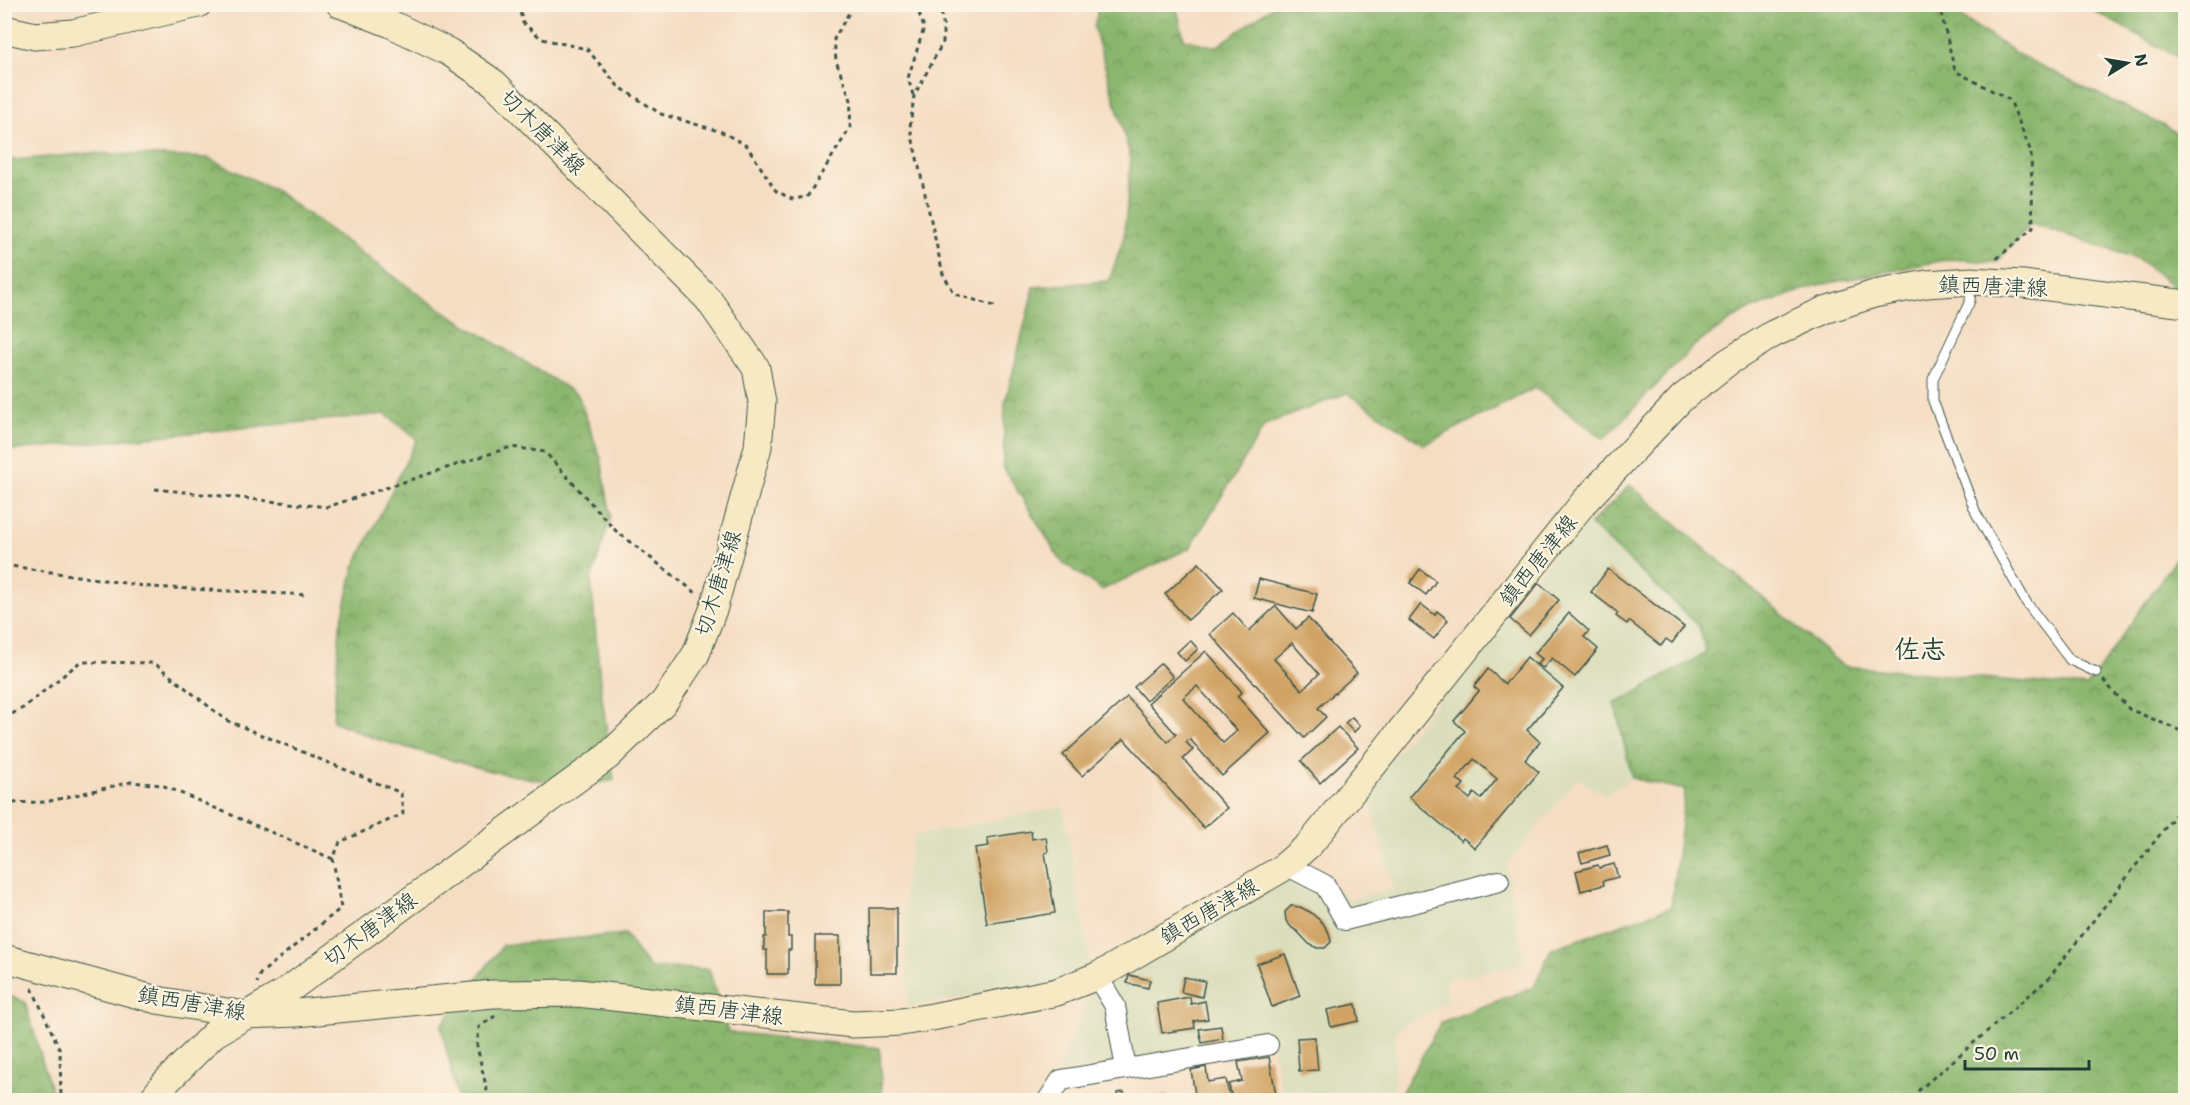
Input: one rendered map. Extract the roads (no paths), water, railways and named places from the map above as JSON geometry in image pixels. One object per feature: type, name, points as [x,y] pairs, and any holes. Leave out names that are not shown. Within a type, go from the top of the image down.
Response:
[{"type":"main road","name":"切木唐津線","points":[[152,1101],[165,1083],[214,1034],[284,993],[608,756],[664,702],[696,654],[714,607],[758,447],[762,402],[756,368],[708,299],[494,83],[449,52],[391,24],[340,4]]},
{"type":"main road","points":[[4,29],[35,36],[73,33],[186,6]]},
{"type":"main road","name":"鎮西唐津線","points":[[13,960],[157,1000],[245,1015],[297,1013],[493,994],[578,993],[865,1024],[932,1017],[1057,992],[1097,976],[1286,864],[1310,844],[1585,501],[1682,398],[1728,362],[1773,334],[1825,310],[1874,294],[1927,284],[1971,281],[2023,284],[2186,304]]},
{"type":"street","points":[[1286,864],[1325,885],[1345,920],[1499,881]]},
{"type":"street","points":[[1097,976],[1115,1006],[1126,1069]]},
{"type":"street","points":[[1048,1101],[1061,1080],[1268,1045]]},
{"type":"lane","points":[[1971,281],[1970,301],[1933,379],[1933,400],[1976,513],[2026,602],[2070,660],[2096,672]]},
{"type":"district","name":"佐志","points":[[1920,648]]}]
